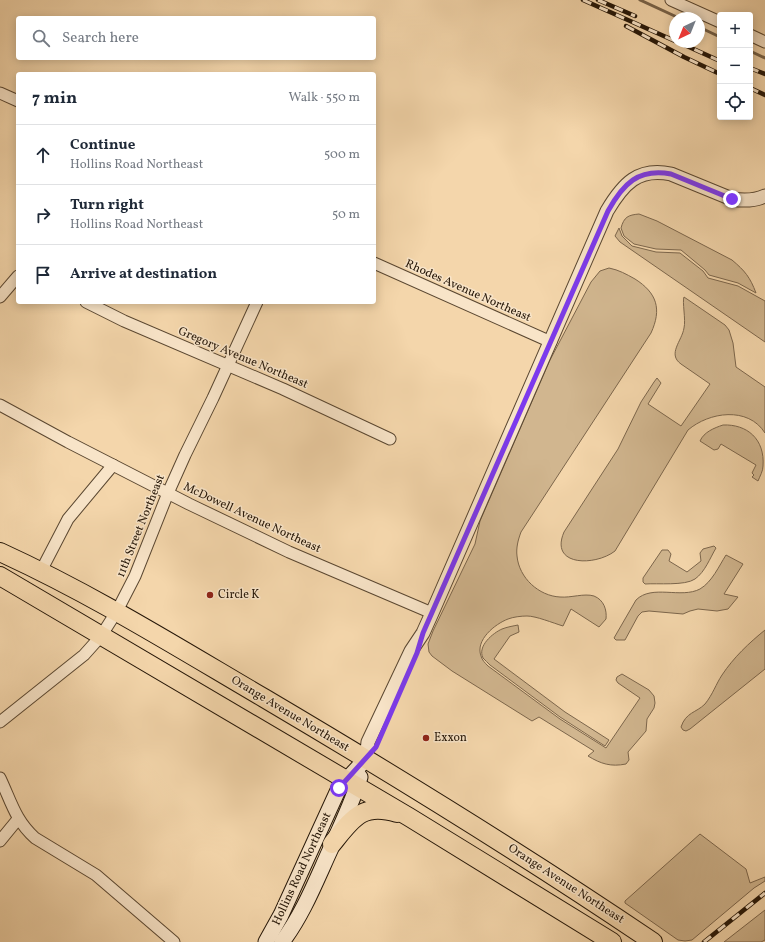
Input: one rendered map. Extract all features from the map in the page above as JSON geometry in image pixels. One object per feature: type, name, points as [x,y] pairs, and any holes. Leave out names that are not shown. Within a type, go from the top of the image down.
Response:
[{"type":"highway","name":"Orange Avenue Northeast","points":[[0,552],[41,571],[117,611],[366,759],[466,819],[653,942]]},
{"type":"highway","name":"Orange Avenue Northeast","points":[[0,576],[409,817],[612,942]]},
{"type":"highway","points":[[332,844],[351,821],[359,814],[366,811],[388,810],[409,817]]},
{"type":"main road","name":"Hollins Road Northeast","points":[[266,942],[281,915],[339,788],[352,783],[366,759]]},
{"type":"main road","name":"Hollins Road Northeast","points":[[282,942],[293,926],[314,887],[332,844],[355,796],[352,783]]},
{"type":"street","points":[[671,0],[717,21]]},
{"type":"street","points":[[753,36],[765,42]]},
{"type":"street","points":[[0,93],[16,100]]},
{"type":"street","points":[[366,759],[368,742],[411,651],[423,633],[615,198],[632,180],[651,172],[671,174],[732,199],[753,200],[765,196]]},
{"type":"street","name":"Rhodes Avenue Northeast","points":[[376,264],[551,342]]},
{"type":"street","points":[[2,294],[16,278]]},
{"type":"street","name":"Gregory Avenue Northeast","points":[[90,304],[124,321],[342,416],[390,439]]},
{"type":"street","name":"11th Street Northeast","points":[[0,722],[84,655],[101,636],[117,611],[135,576],[168,493],[256,304]]},
{"type":"street","name":"McDowell Avenue Northeast","points":[[0,405],[68,442],[168,493],[289,552],[432,613]]},
{"type":"street","points":[[41,571],[68,519],[113,465]]},
{"type":"street","points":[[0,778],[18,819],[27,831],[35,838],[85,868],[112,888],[174,942]]},
{"type":"street","points":[[0,841],[18,819]]},
{"type":"shaded area","points":[[639,214],[657,221],[732,260],[747,275],[756,293],[738,283],[709,275],[681,250],[656,249],[634,244],[624,236],[621,228],[627,217]]},
{"type":"shaded area","points":[[619,228],[622,236],[632,246],[656,252],[680,253],[703,271],[708,278],[738,286],[765,301],[765,342],[620,242],[615,236]]},
{"type":"shaded area","points":[[609,268],[635,279],[653,296],[657,309],[654,324],[651,333],[521,532],[517,550],[517,556],[522,572],[531,584],[552,596],[594,596],[600,600],[604,606],[606,619],[599,627],[571,609],[563,626],[531,616],[512,618],[503,621],[487,633],[483,639],[480,650],[482,659],[488,666],[560,719],[606,748],[640,698],[618,683],[616,680],[617,677],[622,674],[649,690],[654,696],[655,703],[654,708],[647,719],[646,731],[628,752],[629,760],[626,764],[616,765],[602,763],[593,759],[588,756],[594,751],[539,717],[532,721],[452,671],[432,656],[429,652],[428,644],[475,544],[480,521],[550,360],[591,282],[600,271]]},
{"type":"shaded area","points":[[684,297],[725,325],[729,330],[733,343],[736,367],[765,387],[765,433],[758,424],[739,415],[717,416],[706,419],[697,424],[688,430],[615,551],[607,556],[587,561],[569,557],[563,552],[561,543],[564,532],[618,449],[641,402],[657,378],[661,383],[648,404],[681,426],[710,384],[681,364],[675,356],[676,347],[684,328]]},
{"type":"shaded area","points":[[723,425],[732,425],[747,430],[758,441],[763,456],[763,466],[758,481],[752,477],[754,475],[752,473],[756,465],[721,444],[718,449],[714,450],[700,441],[707,433]]},
{"type":"shaded area","points":[[714,546],[716,548],[707,565],[702,573],[695,579],[685,583],[645,584],[643,582],[643,578],[662,550],[668,550],[671,554],[669,561],[687,572],[701,561],[700,553],[703,549]]},
{"type":"shaded area","points":[[726,555],[743,564],[724,594],[738,597],[728,609],[717,611],[698,609],[683,614],[649,611],[642,612],[638,616],[625,640],[616,640],[614,638],[636,600],[643,595],[650,593],[684,593],[700,589],[712,578]]},
{"type":"shaded area","points":[[518,625],[519,632],[510,636],[494,659],[565,712],[609,740],[605,746],[560,717],[490,665],[483,658],[482,649],[490,637],[502,629]]},
{"type":"shaded area","points":[[765,630],[765,669],[690,729],[686,731],[683,730],[681,727],[686,718],[705,704],[722,675],[732,662]]},
{"type":"shaded area","points":[[700,834],[746,869],[750,883],[765,877],[765,881],[754,888],[692,940],[678,940],[625,903],[625,901]]},
{"type":"shaded area","points":[[765,910],[765,940],[761,942],[724,942]]},
{"type":"waterway","points":[[640,0],[669,13]]},
{"type":"waterway","points":[[705,30],[717,36]]},
{"type":"waterway","points":[[753,52],[765,58]]},
{"type":"railway","points":[[583,0],[669,38]]},
{"type":"railway","points":[[598,0],[635,16]]},
{"type":"railway","points":[[626,26],[717,73]]},
{"type":"railway","points":[[691,48],[717,60]]},
{"type":"railway","points":[[753,69],[765,74]]},
{"type":"railway","points":[[753,89],[765,95]]},
{"type":"railway","points":[[704,942],[765,893]]},
{"type":"place","name":"Circle K","points":[[210,595]]},
{"type":"place","name":"Exxon","points":[[426,738]]},
{"type":"route","points":[[339,788],[376,747],[417,653],[423,633],[615,198],[632,180],[651,172],[661,172],[671,174],[732,199]]}]
